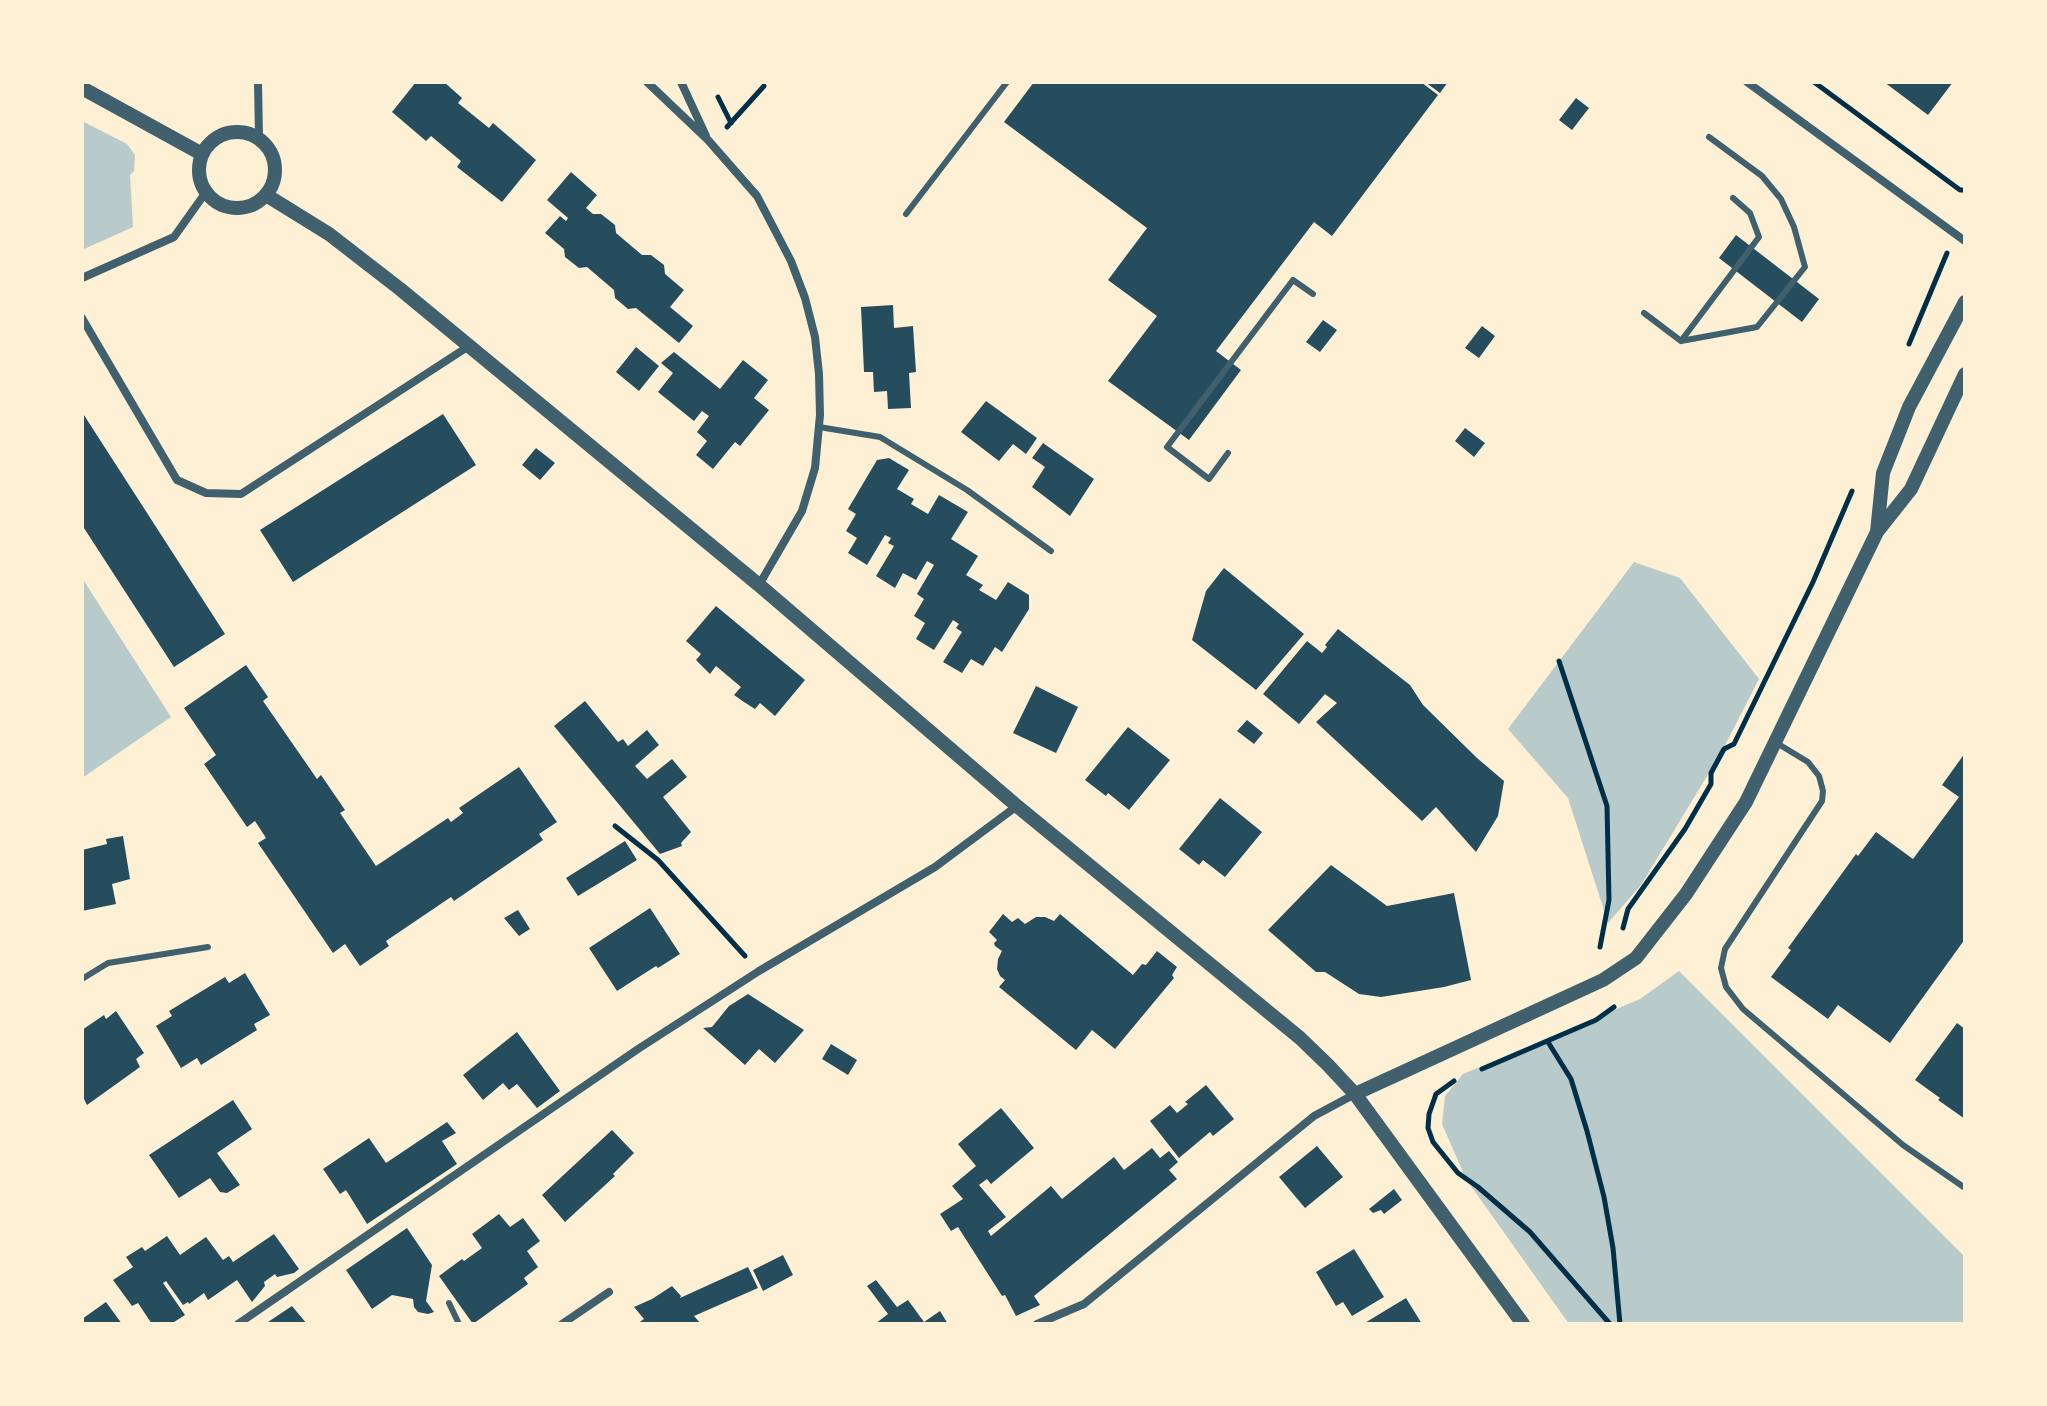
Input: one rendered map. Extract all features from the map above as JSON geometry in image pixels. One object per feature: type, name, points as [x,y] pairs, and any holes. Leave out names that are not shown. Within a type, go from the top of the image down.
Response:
[{"type":"street","points":[[258,82],[259,137]]},
{"type":"street","points":[[647,82],[708,140],[757,196],[791,261],[815,337],[819,374],[815,468],[802,511],[759,585]]},
{"type":"street","points":[[681,82],[708,140]]},
{"type":"street","points":[[1747,82],[1961,238]]},
{"type":"street","points":[[82,88],[202,154]]},
{"type":"street","points":[[231,131],[259,137],[270,150],[275,165],[274,180],[266,195],[252,206],[232,208],[215,202],[206,192],[198,171],[202,154],[214,139],[231,131]]},
{"type":"street","points":[[82,278],[174,237],[206,192]]},
{"type":"street","points":[[266,195],[329,234],[400,289],[759,585],[1017,806],[1300,1038],[1355,1094],[1523,1324]]},
{"type":"street","points":[[1877,532],[1883,473],[1909,407],[1965,302]]},
{"type":"street","points":[[82,318],[177,480],[206,493],[241,494],[469,346]]},
{"type":"street","points":[[1037,1324],[1084,1304],[1314,1116],[1355,1094],[1603,980],[1636,958],[1699,876],[1746,802],[1877,532],[1911,489],[1965,374]]},
{"type":"street","points":[[238,1324],[625,1058],[759,971],[935,867],[1017,806]]},
{"type":"street","points":[[562,1324],[609,1292]]},
{"type":"lane","points":[[906,214],[1007,82]]},
{"type":"lane","points":[[1644,313],[1681,341],[1757,327],[1805,267],[1794,227],[1781,199],[1762,176],[1709,137]]},
{"type":"lane","points":[[1681,341],[1759,237],[1750,213],[1733,198]]},
{"type":"lane","points":[[1228,453],[1209,479],[1167,447],[1293,280],[1313,294]]},
{"type":"lane","points":[[819,427],[880,437],[967,490],[1051,551]]},
{"type":"lane","points":[[1775,742],[1808,762],[1819,776],[1822,801],[1725,949],[1721,968],[1726,987],[1743,1009],[1903,1145],[1965,1188]]},
{"type":"lane","points":[[82,979],[108,963],[208,947]]},
{"type":"lane","points":[[449,1303],[459,1324]]},
{"type":"path","points":[[1814,82],[1960,190],[1965,190]]},
{"type":"path","points":[[708,140],[725,131],[764,86]]},
{"type":"path","points":[[717,96],[731,123]]},
{"type":"path","points":[[1905,354],[1947,252],[1961,238]]},
{"type":"path","points":[[1622,932],[1628,909],[1685,829],[1711,784],[1711,773],[1724,749],[1734,744],[1813,582],[1856,483]]},
{"type":"path","points":[[1559,661],[1607,806],[1609,900],[1600,947]]},
{"type":"path","points":[[615,826],[658,860],[759,971]]},
{"type":"path","points":[[1548,1042],[1571,1079],[1604,1197],[1613,1248],[1620,1324]]},
{"type":"path","points":[[1457,1078],[1436,1094],[1428,1128],[1433,1142],[1458,1173],[1530,1232],[1610,1324]]},
{"type":"shaded area","points":[[82,121],[127,144],[135,155],[134,171],[130,175],[133,227],[82,250]]},
{"type":"shaded area","points":[[1634,562],[1680,578],[1759,679],[1721,753],[1641,885],[1608,923],[1568,798],[1508,729]]},
{"type":"shaded area","points":[[82,578],[171,717],[82,778]]},
{"type":"shaded area","points":[[1679,971],[1965,1257],[1965,1324],[1569,1324],[1466,1179],[1442,1124],[1445,1096],[1463,1074],[1640,999]]},
{"type":"building","points":[[416,82],[444,82],[462,98],[458,103],[489,128],[493,123],[536,160],[502,202],[457,167],[461,161],[431,136],[426,141],[392,112]]},
{"type":"building","points":[[1034,82],[1421,82],[1438,95],[1332,236],[1314,222],[1216,351],[1241,370],[1189,440],[1108,381],[1157,316],[1108,280],[1147,228],[1004,122]]},
{"type":"building","points":[[1425,82],[1448,82],[1440,93]]},
{"type":"building","points":[[1884,82],[1953,82],[1928,115]]},
{"type":"building","points":[[1576,98],[1589,108],[1572,130],[1559,120]]},
{"type":"building","points":[[571,172],[597,195],[586,208],[593,214],[601,214],[615,225],[616,233],[642,255],[651,255],[664,265],[665,274],[684,290],[670,307],[693,326],[679,343],[636,308],[628,309],[615,298],[614,290],[587,267],[579,268],[565,257],[564,249],[545,233],[560,216],[566,221],[568,218],[547,200]]},
{"type":"building","points":[[1736,235],[1819,299],[1802,322],[1719,258]]},
{"type":"building","points":[[893,305],[894,328],[913,326],[916,372],[909,373],[911,408],[888,409],[887,391],[874,392],[873,372],[864,372],[861,307]]},
{"type":"building","points":[[1323,320],[1337,330],[1320,352],[1306,342]]},
{"type":"building","points":[[1482,326],[1495,336],[1479,358],[1465,348]]},
{"type":"building","points":[[636,347],[659,366],[639,391],[616,372]]},
{"type":"building","points":[[674,352],[720,389],[743,360],[768,380],[754,398],[769,410],[740,446],[735,442],[713,469],[696,455],[707,441],[697,432],[709,416],[702,411],[694,421],[658,392],[673,373],[661,363]]},
{"type":"building","points":[[986,401],[1037,438],[1026,454],[1013,444],[999,461],[961,432]]},
{"type":"building","points":[[82,412],[225,634],[174,667],[82,525]]},
{"type":"building","points":[[443,414],[476,465],[293,582],[260,530]]},
{"type":"building","points":[[1465,428],[1485,443],[1474,457],[1455,441]]},
{"type":"building","points":[[1043,443],[1094,479],[1070,516],[1032,487],[1045,467],[1032,458]]},
{"type":"building","points":[[536,448],[555,463],[540,480],[522,465]]},
{"type":"building","points":[[889,458],[909,470],[897,489],[914,499],[911,504],[928,514],[939,495],[968,512],[951,539],[978,556],[966,575],[983,585],[979,590],[996,600],[1008,582],[1029,595],[1029,609],[1002,652],[995,647],[983,666],[971,659],[962,673],[943,662],[962,632],[953,620],[934,650],[916,639],[925,623],[914,616],[924,599],[917,594],[934,565],[927,561],[916,580],[903,573],[895,588],[876,576],[894,546],[888,543],[891,538],[885,535],[867,565],[848,553],[857,538],[846,531],[856,514],[848,509],[877,460]]},
{"type":"building","points":[[1224,568],[1304,634],[1256,690],[1192,640],[1206,591]]},
{"type":"building","points":[[716,606],[805,680],[775,716],[760,703],[755,709],[734,695],[741,687],[716,666],[710,674],[696,660],[701,654],[686,641]]},
{"type":"building","points":[[1338,629],[1410,685],[1423,705],[1504,781],[1498,816],[1476,852],[1436,807],[1422,821],[1316,722],[1337,703],[1325,694],[1299,724],[1263,694],[1307,641],[1322,653]]},
{"type":"building","points":[[246,665],[268,697],[263,701],[317,779],[321,775],[345,810],[340,813],[376,866],[448,818],[451,822],[463,813],[459,808],[519,767],[557,822],[539,834],[543,840],[454,901],[451,897],[386,941],[389,946],[360,966],[345,944],[333,953],[258,843],[266,838],[255,821],[247,827],[204,764],[216,755],[184,708]]},
{"type":"building","points":[[1036,686],[1078,707],[1056,753],[1013,733]]},
{"type":"building","points":[[585,701],[618,742],[623,739],[628,746],[647,730],[659,745],[635,766],[647,779],[672,759],[687,777],[663,797],[691,832],[681,843],[682,846],[660,854],[554,726]]},
{"type":"building","points":[[1247,720],[1263,733],[1254,744],[1237,731]]},
{"type":"building","points":[[1128,727],[1170,760],[1129,810],[1085,780]]},
{"type":"building","points":[[1965,753],[1965,939],[1890,1043],[1838,1005],[1828,1019],[1771,977],[1791,950],[1788,948],[1856,854],[1858,856],[1876,832],[1913,859],[1959,797],[1942,785]]},
{"type":"building","points":[[1220,798],[1262,832],[1225,877],[1203,860],[1199,865],[1179,849]]},
{"type":"building","points":[[123,836],[130,879],[112,884],[116,904],[82,911],[82,850],[107,844],[106,839]]},
{"type":"building","points":[[625,841],[637,860],[578,896],[566,878]]},
{"type":"building","points":[[1331,865],[1387,906],[1454,893],[1471,980],[1381,997],[1359,994],[1325,972],[1316,972],[1268,930]]},
{"type":"building","points":[[650,908],[680,954],[617,991],[589,948]]},
{"type":"building","points":[[518,910],[530,929],[519,936],[504,918]]},
{"type":"building","points":[[1003,914],[1012,922],[1018,918],[1025,924],[1036,917],[1054,921],[1060,914],[1133,975],[1157,951],[1177,967],[1172,975],[1174,978],[1115,1049],[1092,1030],[1076,1050],[999,987],[1005,980],[997,969],[1002,951],[995,946],[997,940],[989,932]]},
{"type":"building","points":[[245,973],[270,1015],[254,1024],[257,1030],[201,1065],[197,1058],[181,1068],[156,1026],[172,1016],[169,1011],[225,977],[229,983]]},
{"type":"building","points":[[748,994],[804,1030],[775,1063],[759,1049],[745,1065],[703,1028],[712,1027],[729,1006]]},
{"type":"building","points":[[116,1011],[144,1053],[136,1059],[140,1067],[87,1105],[84,1099],[82,1101],[82,1030]]},
{"type":"building","points":[[1957,1023],[1965,1029],[1965,1119],[1915,1080]]},
{"type":"building","points":[[517,1032],[560,1091],[537,1108],[517,1084],[509,1090],[503,1083],[483,1100],[463,1075]]},
{"type":"building","points":[[831,1044],[857,1060],[848,1075],[822,1059]]},
{"type":"building","points":[[1206,1085],[1234,1119],[1213,1136],[1210,1132],[1179,1158],[1150,1121],[1170,1105],[1177,1113]]},
{"type":"building","points":[[233,1100],[252,1129],[217,1153],[240,1185],[227,1193],[220,1192],[210,1178],[179,1198],[149,1155]]},
{"type":"building","points":[[1001,1108],[1034,1148],[991,1184],[987,1179],[979,1185],[1006,1217],[988,1231],[991,1236],[1051,1186],[1062,1199],[1114,1157],[1124,1170],[1152,1148],[1160,1158],[1169,1151],[1178,1162],[1169,1170],[1177,1179],[1034,1296],[1040,1305],[1016,1316],[958,1227],[951,1231],[940,1214],[963,1199],[952,1186],[976,1166],[958,1144]]},
{"type":"building","points":[[447,1122],[456,1133],[442,1141],[457,1164],[367,1224],[346,1190],[340,1194],[323,1169],[369,1138],[386,1163]]},
{"type":"building","points":[[612,1130],[634,1153],[613,1174],[615,1176],[565,1222],[542,1195]]},
{"type":"building","points":[[1317,1146],[1343,1177],[1305,1208],[1279,1177]]},
{"type":"building","points":[[1394,1189],[1402,1200],[1384,1214],[1381,1210],[1373,1213],[1369,1209]]},
{"type":"building","points":[[499,1214],[510,1227],[523,1218],[540,1241],[527,1251],[538,1267],[524,1278],[528,1284],[473,1324],[439,1276],[482,1248],[472,1234]]},
{"type":"building","points":[[407,1228],[432,1265],[426,1301],[434,1312],[428,1314],[418,1312],[413,1299],[392,1295],[372,1309],[346,1270]]},
{"type":"building","points":[[274,1234],[299,1269],[277,1277],[275,1274],[264,1282],[265,1286],[252,1302],[237,1280],[208,1300],[204,1293],[183,1305],[166,1281],[163,1283],[185,1315],[171,1324],[152,1324],[138,1303],[132,1306],[113,1280],[133,1267],[126,1257],[142,1247],[145,1251],[167,1236],[180,1255],[206,1237],[223,1260],[229,1256],[233,1262]]},
{"type":"building","points":[[1354,1249],[1384,1297],[1352,1316],[1343,1302],[1336,1306],[1316,1272]]},
{"type":"building","points":[[783,1255],[793,1275],[763,1291],[753,1270]]},
{"type":"building","points":[[748,1267],[758,1288],[694,1316],[701,1324],[637,1324],[644,1319],[634,1307],[672,1286],[680,1298]]},
{"type":"building","points":[[876,1280],[897,1307],[908,1300],[924,1322],[940,1311],[948,1324],[875,1324],[888,1314],[867,1286]]},
{"type":"building","points":[[1406,1298],[1422,1324],[1363,1324]]},
{"type":"building","points":[[106,1302],[122,1324],[82,1324],[82,1319]]},
{"type":"building","points":[[292,1306],[307,1324],[265,1324]]}]
